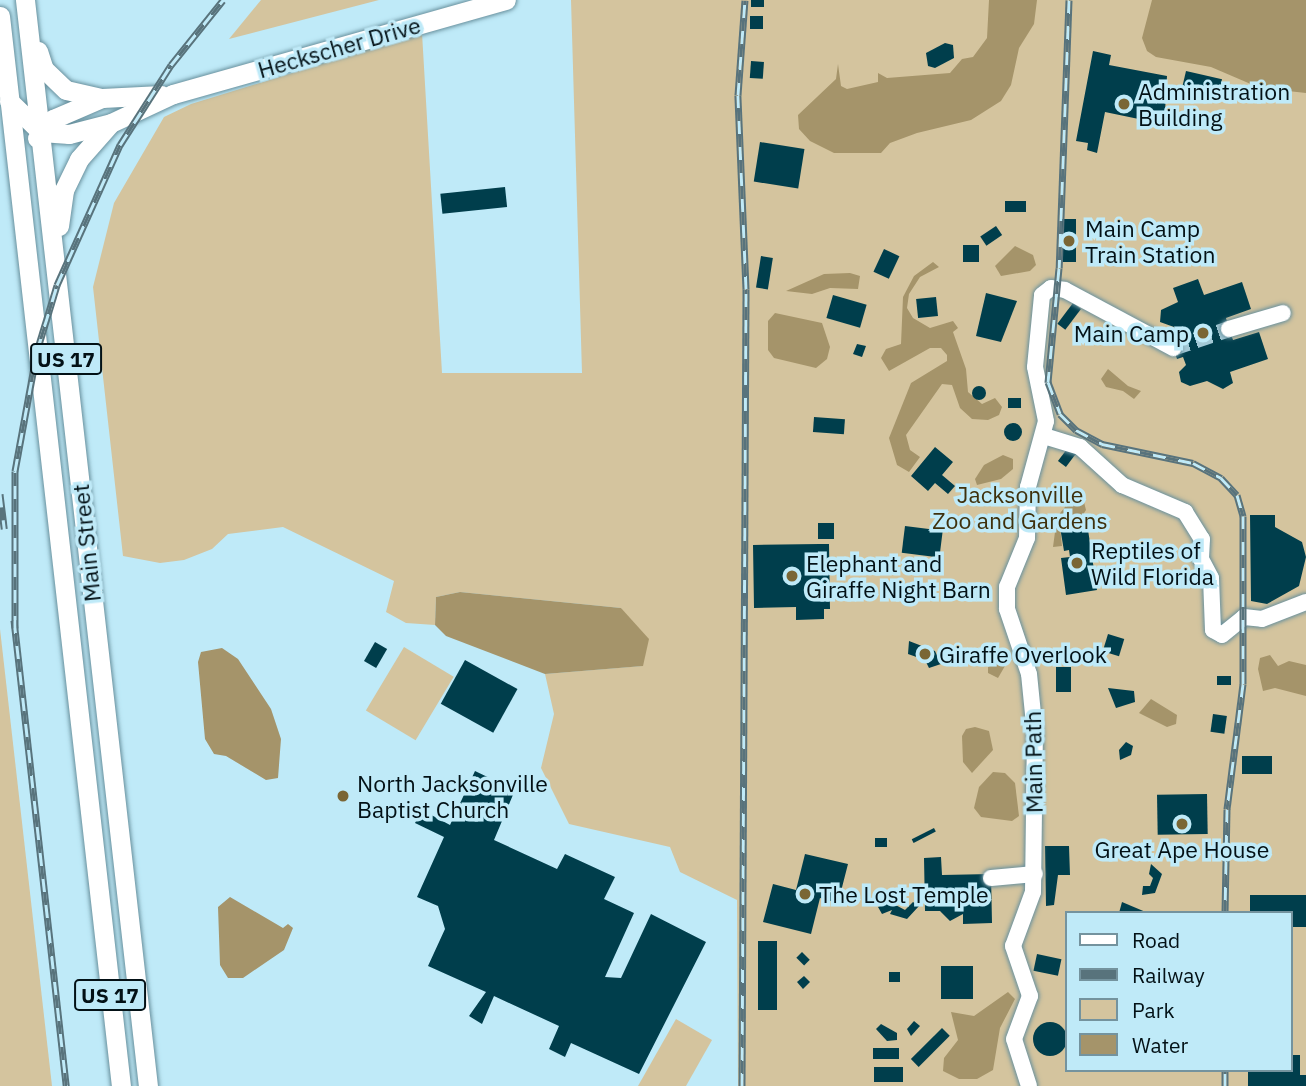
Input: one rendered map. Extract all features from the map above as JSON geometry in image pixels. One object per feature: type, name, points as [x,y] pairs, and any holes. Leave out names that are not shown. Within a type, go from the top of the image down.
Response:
[{"type":"main road","name":"Heckscher Drive","points":[[41,132],[69,134],[111,123],[173,94],[506,0]]},
{"type":"main road","points":[[26,8],[44,69],[66,90],[102,98]]},
{"type":"main road","name":"Main Street","points":[[26,8],[148,1086]]},
{"type":"main road","name":"Main Street","points":[[0,16],[121,1086]]},
{"type":"main road","name":"Heckscher Drive","points":[[41,132],[53,119],[102,98],[173,94]]},
{"type":"main road","points":[[9,101],[41,132],[26,156],[18,179]]},
{"type":"main road","points":[[55,266],[64,190],[89,145],[111,123]]},
{"type":"main road","points":[[64,589],[91,586]]},
{"type":"main road","points":[[114,1031],[141,1028]]},
{"type":"main road","points":[[118,1059],[144,1055]]},
{"type":"street","name":"Main Path","points":[[1028,1086],[1014,1039],[1030,996],[1013,946],[1025,920],[1035,874],[1033,758],[1029,674],[1007,609],[1007,587],[1027,538],[1028,487],[1044,436],[1035,353],[1039,306],[1046,289],[1065,290],[1173,348]]},
{"type":"street","points":[[1229,329],[1283,313]]},
{"type":"street","points":[[1044,436],[1080,447],[1122,485],[1185,512],[1202,538],[1201,559],[1212,578],[1213,630],[1222,635],[1244,617],[1262,619],[1306,602]]},
{"type":"street","points":[[991,878],[1035,874]]},
{"type":"green space","points":[[261,0],[379,0],[229,39]]},
{"type":"green space","name":"Jacksonville Zoo and Gardens","points":[[571,0],[1306,0],[1306,1086],[738,1086],[737,900],[680,872],[670,847],[569,824],[541,768],[554,714],[545,674],[642,666],[621,608],[460,592],[436,597],[435,625],[406,623],[386,612],[394,581],[283,527],[228,534],[212,549],[184,560],[160,563],[123,556],[93,287],[114,203],[164,117],[191,104],[422,33],[442,373],[582,373]]},
{"type":"green space","points":[[0,629],[52,1086],[0,1086]]},
{"type":"green space","points":[[404,647],[454,677],[416,740],[366,710]]},
{"type":"green space","points":[[676,1019],[712,1040],[686,1086],[638,1086]]},
{"type":"water","points":[[989,0],[1037,0],[1034,24],[1019,48],[1011,85],[1001,101],[971,120],[917,133],[890,143],[881,153],[834,153],[810,141],[799,129],[798,115],[836,79],[838,64],[841,86],[847,89],[878,82],[878,73],[887,78],[950,73],[962,59],[973,57],[987,38]]},
{"type":"water","points":[[1152,0],[1306,0],[1306,93],[1260,88],[1211,67],[1156,57],[1147,51],[1142,38]]},
{"type":"water","points":[[1015,246],[1033,255],[1036,265],[1030,271],[1001,276],[995,266]]},
{"type":"water","points":[[933,262],[939,267],[920,277],[909,294],[907,308],[913,318],[930,328],[953,321],[958,328],[953,332],[966,369],[968,392],[982,404],[995,398],[1002,407],[999,415],[988,420],[972,419],[960,408],[952,385],[942,384],[906,435],[910,450],[920,457],[909,472],[897,465],[889,438],[911,383],[947,361],[947,355],[941,348],[930,348],[889,371],[881,358],[886,349],[901,344],[903,297],[914,276]]},
{"type":"water","points":[[850,273],[860,276],[858,289],[830,288],[812,294],[786,291],[824,274]]},
{"type":"water","points":[[775,313],[822,323],[830,347],[827,359],[816,368],[774,358],[768,350],[768,321]]},
{"type":"water","points":[[1108,369],[1128,386],[1141,391],[1134,399],[1123,391],[1106,387],[1101,379]]},
{"type":"water","points":[[1003,455],[1013,459],[1013,469],[1001,479],[977,485],[975,479],[984,465]]},
{"type":"water","points":[[1073,497],[1083,498],[1086,510],[1077,524],[1060,527],[1062,546],[1053,547],[1057,517]]},
{"type":"water","points":[[460,592],[621,608],[649,639],[643,666],[545,674],[446,636],[435,625],[436,597]]},
{"type":"water","points":[[988,643],[1009,659],[998,678],[988,673]]},
{"type":"water","points":[[222,648],[238,659],[271,709],[281,739],[278,778],[266,780],[226,756],[214,754],[205,739],[198,662],[201,652]]},
{"type":"water","points":[[1270,655],[1278,666],[1289,661],[1306,665],[1306,696],[1275,688],[1263,691],[1258,669],[1260,658]]},
{"type":"water","points":[[1151,699],[1177,715],[1176,724],[1167,727],[1139,713]]},
{"type":"water","points":[[975,727],[989,731],[993,750],[972,773],[963,762],[962,736],[966,729]]},
{"type":"water","points":[[993,772],[1005,773],[1015,783],[1019,816],[1012,821],[981,817],[974,808],[979,787]]},
{"type":"water","points":[[230,897],[283,928],[288,924],[293,928],[284,950],[243,978],[228,978],[220,965],[218,907]]},
{"type":"water","points":[[1008,992],[1015,999],[1000,1028],[993,1070],[977,1079],[959,1079],[943,1071],[944,1058],[958,1040],[951,1012],[974,1016]]},
{"type":"building","points":[[751,0],[764,0],[764,7],[751,7]]},
{"type":"building","points":[[750,16],[763,16],[763,29],[750,29]]},
{"type":"building","points":[[945,43],[953,45],[954,58],[935,68],[928,66],[926,53]]},
{"type":"building","name":"Administration Building","points":[[1093,51],[1111,55],[1109,65],[1167,76],[1165,112],[1160,111],[1158,123],[1105,112],[1097,153],[1087,150],[1088,143],[1076,141]]},
{"type":"building","points":[[751,61],[764,62],[763,79],[750,78]]},
{"type":"building","points":[[1186,71],[1222,79],[1219,94],[1183,86]]},
{"type":"building","points":[[760,142],[804,149],[798,189],[754,182]]},
{"type":"building","points":[[505,187],[507,207],[442,214],[440,194]]},
{"type":"building","points":[[1005,201],[1026,201],[1026,212],[1005,212]]},
{"type":"building","name":"Main Camp Train Station","points":[[1062,219],[1076,219],[1076,262],[1062,262]]},
{"type":"building","points":[[996,226],[1002,235],[986,246],[980,237]]},
{"type":"building","points":[[963,245],[979,245],[979,262],[963,262]]},
{"type":"building","points":[[884,249],[899,256],[889,279],[873,272]]},
{"type":"building","points":[[761,256],[773,258],[768,289],[756,288]]},
{"type":"building","name":"Main Camp","points":[[1198,279],[1204,295],[1242,282],[1251,309],[1226,318],[1229,329],[1233,340],[1259,332],[1268,359],[1230,372],[1233,383],[1223,389],[1207,381],[1190,386],[1181,382],[1179,372],[1186,365],[1183,357],[1177,359],[1169,336],[1176,334],[1174,327],[1160,322],[1161,310],[1178,302],[1173,288]]},
{"type":"building","points":[[986,293],[1017,301],[1001,342],[976,336]]},
{"type":"building","points":[[833,295],[867,305],[860,328],[826,318]]},
{"type":"building","points":[[936,297],[938,316],[918,318],[916,299]]},
{"type":"building","points":[[1073,303],[1081,309],[1065,330],[1057,324]]},
{"type":"building","points":[[857,344],[866,346],[862,357],[853,354]]},
{"type":"building","points":[[976,386],[982,386],[986,393],[982,400],[976,400],[972,396],[972,390]]},
{"type":"building","points":[[1008,398],[1021,398],[1021,408],[1008,408]]},
{"type":"building","points":[[814,417],[845,419],[844,434],[813,432]]},
{"type":"building","points":[[1009,423],[1017,423],[1022,432],[1020,439],[1009,441],[1004,436],[1004,428]]},
{"type":"building","points":[[1070,445],[1078,451],[1066,467],[1058,461]]},
{"type":"building","points":[[935,447],[953,462],[942,475],[955,486],[948,494],[935,483],[928,491],[911,476]]},
{"type":"building","points":[[1250,515],[1275,515],[1275,527],[1302,542],[1306,557],[1299,586],[1267,604],[1251,601]]},
{"type":"building","points":[[818,523],[834,523],[834,539],[818,539]]},
{"type":"building","name":"Reptiles of Wild Florida","points":[[1087,523],[1097,590],[1066,595],[1061,558],[1070,557],[1069,550],[1064,551],[1060,527]]},
{"type":"building","points":[[905,526],[943,531],[939,557],[902,553]]},
{"type":"building","name":"Elephant and Giraffe Night Barn","points":[[829,544],[830,609],[824,609],[824,619],[796,620],[796,607],[754,608],[753,545]]},
{"type":"building","points":[[1108,634],[1124,639],[1119,656],[1103,651]]},
{"type":"building","name":"Giraffe Overlook","points":[[909,641],[935,651],[941,664],[929,668],[925,660],[908,654]]},
{"type":"building","points":[[375,642],[387,649],[376,668],[364,661]]},
{"type":"building","points":[[465,660],[517,689],[493,733],[441,704]]},
{"type":"building","points":[[1056,667],[1071,667],[1071,692],[1056,692]]},
{"type":"building","points":[[1217,676],[1231,676],[1231,685],[1217,685]]},
{"type":"building","points":[[1108,688],[1134,691],[1135,702],[1116,708]]},
{"type":"building","points":[[1213,714],[1227,716],[1224,734],[1210,732]]},
{"type":"building","points":[[1126,742],[1133,746],[1131,755],[1120,760],[1119,750]]},
{"type":"building","points":[[1242,756],[1272,756],[1272,774],[1242,774]]},
{"type":"building","points":[[475,771],[515,790],[494,840],[557,869],[565,854],[615,877],[604,899],[634,913],[605,977],[621,978],[651,914],[706,942],[639,1074],[571,1043],[565,1057],[549,1049],[559,1026],[494,996],[482,1024],[469,1016],[486,992],[428,966],[445,929],[438,906],[417,897],[444,837],[415,823],[422,810],[450,825]]},
{"type":"building","name":"Great Ape House","points":[[1207,794],[1208,834],[1158,835],[1157,795]]},
{"type":"building","points":[[934,828],[936,832],[914,843],[912,839]]},
{"type":"building","points":[[875,838],[887,838],[887,847],[875,847]]},
{"type":"building","points":[[1045,846],[1069,846],[1070,875],[1058,875],[1054,905],[1046,906]]},
{"type":"building","name":"The Lost Temple","points":[[805,854],[848,864],[838,903],[820,898],[811,934],[763,922],[773,884],[796,890]]},
{"type":"building","points":[[941,857],[942,875],[991,874],[992,923],[963,924],[963,914],[950,921],[940,911],[925,911],[924,858]]},
{"type":"building","points":[[1151,864],[1162,874],[1155,893],[1142,895],[1143,886],[1150,886],[1153,878],[1149,874]]},
{"type":"building","points":[[1250,895],[1306,895],[1306,927],[1292,927],[1292,911],[1250,911]]},
{"type":"building","points":[[890,902],[905,910],[913,902],[919,906],[907,919],[890,914],[892,910],[882,914],[878,907]]},
{"type":"building","points":[[1122,902],[1143,911],[1120,911]]},
{"type":"building","points":[[758,941],[777,941],[777,1010],[758,1010]]},
{"type":"building","points":[[802,952],[810,960],[804,965],[796,958]]},
{"type":"building","points":[[1037,954],[1061,959],[1058,976],[1033,971]]},
{"type":"building","points":[[941,966],[973,966],[973,999],[941,999]]},
{"type":"building","points":[[889,972],[900,972],[900,982],[889,982]]},
{"type":"building","points":[[804,976],[810,982],[803,989],[797,982]]},
{"type":"building","points":[[914,1021],[920,1026],[911,1036],[907,1029]]},
{"type":"building","points":[[1050,1022],[1062,1027],[1062,1051],[1050,1056],[1038,1051],[1033,1039],[1038,1027]]},
{"type":"building","points":[[881,1024],[897,1033],[897,1040],[887,1041],[876,1029]]},
{"type":"building","points":[[942,1028],[950,1036],[919,1067],[911,1059]]},
{"type":"building","points":[[873,1048],[899,1048],[899,1059],[873,1059]]},
{"type":"building","points":[[1292,1055],[1300,1055],[1300,1075],[1306,1075],[1306,1086],[1248,1086],[1248,1072],[1292,1072]]},
{"type":"building","points":[[874,1067],[903,1067],[903,1082],[874,1082]]},
{"type":"tunnel","points":[[1173,348],[1229,329]]},
{"type":"railway","points":[[15,628],[15,471],[37,351],[57,285],[120,145],[171,65],[223,0]]},
{"type":"railway","points":[[742,1086],[746,289],[738,95],[745,0]]},
{"type":"railway","points":[[1069,0],[1059,268],[1048,382],[1060,414],[1076,430],[1102,444],[1193,463],[1221,478],[1237,495],[1243,516],[1243,684],[1227,809],[1225,911]]},
{"type":"railway","points":[[0,494],[4,529]]},
{"type":"railway","points":[[14,620],[66,1086]]},
{"type":"railway","points":[[1225,1072],[1225,1086]]},
{"type":"place","name":"Administration Building","points":[[1124,104]]},
{"type":"place","name":"Main Camp Train Station","points":[[1069,241]]},
{"type":"place","name":"Main Camp","points":[[1203,333]]},
{"type":"place","name":"Reptiles of Wild Florida","points":[[1077,563]]},
{"type":"place","name":"Elephant and Giraffe Night Barn","points":[[792,576]]},
{"type":"place","name":"Giraffe Overlook","points":[[925,654]]},
{"type":"place","name":"North Jacksonville Baptist Church","points":[[343,796]]},
{"type":"place","name":"Great Ape House","points":[[1182,824]]},
{"type":"place","name":"The Lost Temple","points":[[805,894]]}]
